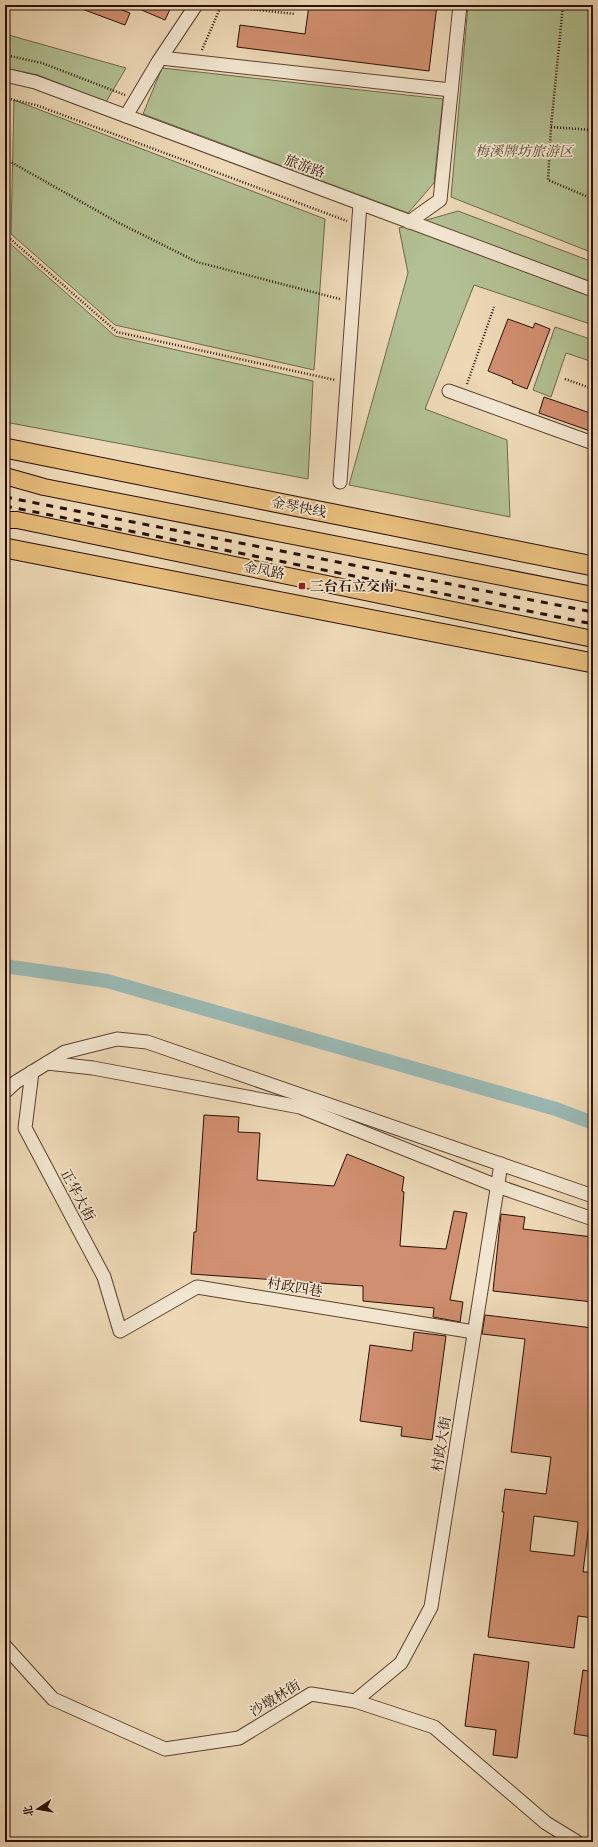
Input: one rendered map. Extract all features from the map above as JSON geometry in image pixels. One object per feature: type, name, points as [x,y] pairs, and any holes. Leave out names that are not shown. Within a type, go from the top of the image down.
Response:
[{"type":"highway","name":"金琴快线","points":[[5,448],[593,566]]},
{"type":"highway","points":[[5,548],[593,663]]},
{"type":"main road","points":[[5,476],[44,487],[593,595]]},
{"type":"main road","name":"金凤路","points":[[9,519],[593,639]]},
{"type":"street","points":[[126,116],[161,58],[196,5]]},
{"type":"street","points":[[409,222],[440,200],[460,5]]},
{"type":"street","points":[[161,58],[451,90]]},
{"type":"street","name":"旅游路","points":[[5,75],[35,82],[593,290]]},
{"type":"street","points":[[340,482],[360,204]]},
{"type":"street","points":[[449,391],[593,443]]},
{"type":"street","points":[[5,1092],[16,1082],[65,1052],[117,1039],[147,1042],[593,1196]]},
{"type":"street","points":[[46,1063],[93,1068],[300,1107],[497,1186],[593,1219]]},
{"type":"street","name":"正华大街","points":[[32,1072],[25,1128],[104,1277],[120,1331]]},
{"type":"street","name":"村政大街","points":[[355,1701],[401,1663],[431,1607],[501,1164]]},
{"type":"street","name":"村政四巷","points":[[120,1331],[197,1287],[474,1332]]},
{"type":"street","name":"沙墩林街","points":[[5,1646],[53,1699],[165,1749],[239,1738],[311,1694],[355,1701],[434,1727],[546,1823],[577,1842]]},
{"type":"path","points":[[563,5],[551,127],[548,180],[593,199]]},
{"type":"path","points":[[197,62],[221,6],[295,14]]},
{"type":"path","points":[[5,55],[42,63],[136,99]]},
{"type":"path","points":[[5,98],[36,105],[358,225]]},
{"type":"path","points":[[551,127],[593,130]]},
{"type":"path","points":[[5,158],[117,222],[197,262],[353,302]]},
{"type":"path","points":[[9,161],[8,237],[117,332],[347,382]]},
{"type":"path","points":[[462,396],[494,307]]},
{"type":"path","points":[[566,379],[593,389]]},
{"type":"green space","name":"梅溪牌坊旅游区","points":[[468,5],[593,5],[593,253],[451,197]]},
{"type":"green space","points":[[5,34],[126,68],[106,102],[38,75],[5,68]]},
{"type":"green space","points":[[162,68],[443,99],[434,183],[408,213],[143,114]]},
{"type":"green space","points":[[14,100],[325,219],[314,370],[115,325],[11,234]]},
{"type":"green space","points":[[458,211],[593,262],[593,325],[474,285],[425,409],[507,440],[510,517],[349,485],[408,273],[399,228]]},
{"type":"green space","points":[[5,239],[115,336],[313,381],[308,479],[5,422]]},
{"type":"green space","points":[[555,327],[593,340],[593,362],[566,353],[551,397],[533,390]]},
{"type":"building","points":[[74,5],[108,5],[130,13],[125,25]]},
{"type":"building","points":[[130,5],[172,5],[165,20]]},
{"type":"building","points":[[309,5],[437,5],[429,71],[237,47],[240,25],[305,34]]},
{"type":"building","points":[[508,319],[533,328],[535,323],[550,329],[527,389],[512,383],[513,381],[488,371]]},
{"type":"building","points":[[544,397],[593,414],[593,432],[539,413]]},
{"type":"building","points":[[204,1115],[239,1117],[238,1132],[260,1133],[257,1180],[334,1186],[347,1154],[404,1177],[400,1246],[446,1249],[454,1211],[467,1213],[450,1300],[463,1302],[460,1322],[433,1317],[434,1308],[363,1301],[363,1286],[191,1274],[194,1232],[196,1232]]},
{"type":"building","points":[[501,1214],[525,1217],[523,1229],[593,1237],[593,1302],[493,1291]]},
{"type":"building","points":[[485,1315],[593,1328],[593,1513],[592,1524],[589,1524],[583,1572],[593,1572],[593,1618],[578,1616],[574,1648],[488,1637],[504,1512],[502,1512],[505,1489],[546,1494],[551,1457],[511,1452],[525,1339],[482,1334]],"holes":[[[534,1516],[578,1522],[574,1556],[530,1551]]]},
{"type":"building","points":[[414,1332],[446,1336],[432,1440],[401,1436],[402,1427],[360,1421],[370,1345],[412,1351]]},
{"type":"building","points":[[474,1654],[529,1662],[517,1758],[493,1755],[496,1730],[465,1726]]},
{"type":"building","points":[[583,1670],[593,1672],[593,1737],[574,1734]]},
{"type":"waterway","points":[[5,966],[107,981],[556,1109],[593,1123]]},
{"type":"railway","points":[[5,497],[593,612]]},
{"type":"railway","points":[[5,506],[593,624]]},
{"type":"place","name":"三台石立交南","points":[[302,586]]}]
